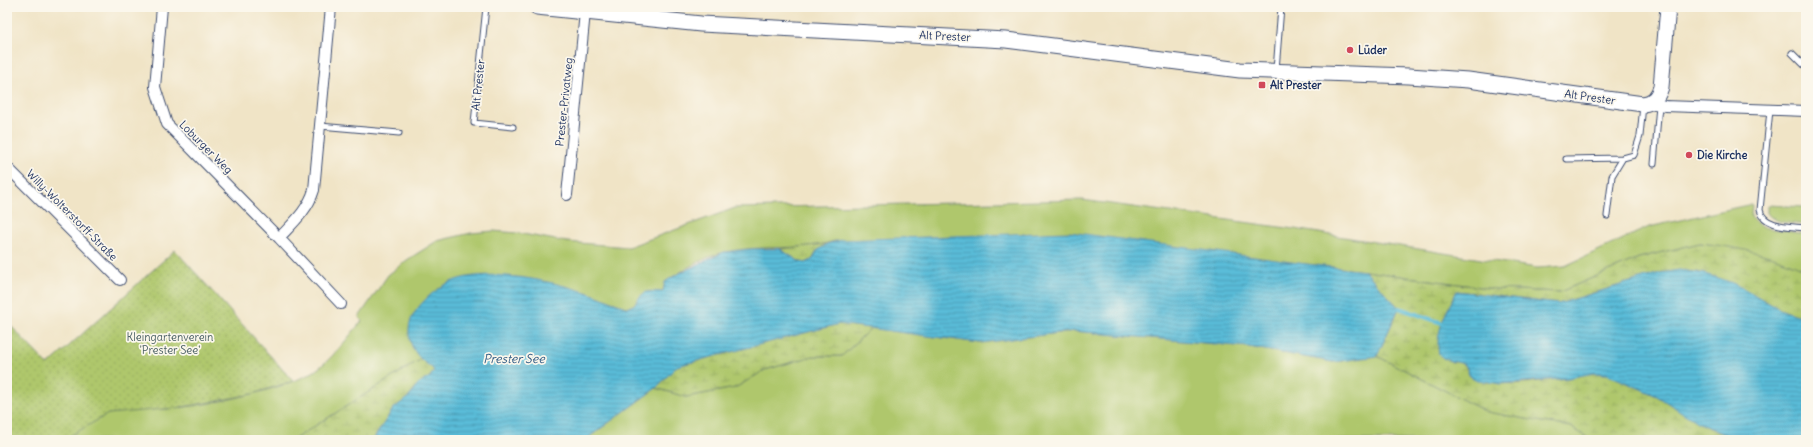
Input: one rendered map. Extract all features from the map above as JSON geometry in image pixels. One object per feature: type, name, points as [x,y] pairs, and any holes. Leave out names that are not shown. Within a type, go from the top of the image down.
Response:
[{"type":"main road","name":"Alt Prester","points":[[537,7],[701,24],[1006,40],[1187,64],[1276,73],[1409,76],[1468,80],[1651,104]]},
{"type":"main road","points":[[1651,104],[1660,92],[1662,83],[1668,7]]},
{"type":"street","name":"Loburger Weg","points":[[162,7],[155,81],[156,93],[167,124],[279,238],[341,304]]},
{"type":"street","points":[[279,238],[304,211],[312,198],[315,182],[331,7]]},
{"type":"street","name":"Prester-Privatweg","points":[[567,195],[585,12]]},
{"type":"street","name":"Alt Prester","points":[[1651,104],[1806,111]]},
{"type":"street","name":"Willy-Wolterstorff-Straße","points":[[7,167],[120,280]]},
{"type":"lane","name":"Alt Prester","points":[[486,7],[474,123],[513,127]]},
{"type":"lane","points":[[1276,73],[1281,7]]},
{"type":"lane","points":[[1792,53],[1806,67]]},
{"type":"lane","points":[[1566,159],[1623,158],[1634,155],[1651,104]]},
{"type":"lane","points":[[1651,104],[1654,164]]},
{"type":"lane","points":[[1770,110],[1760,210],[1764,218],[1773,223],[1806,228]]},
{"type":"lane","points":[[320,126],[399,133]]},
{"type":"lane","points":[[1607,216],[1612,176],[1623,158]]},
{"type":"green space","points":[[1082,200],[1294,229],[1537,268],[1565,266],[1649,227],[1752,204],[1751,217],[1761,227],[1806,234],[1806,270],[1739,249],[1700,243],[1639,258],[1560,292],[1494,289],[1306,264],[835,241],[808,246],[753,248],[718,254],[694,264],[665,282],[663,291],[640,297],[634,305],[628,308],[586,292],[523,278],[490,276],[448,284],[428,297],[412,318],[409,332],[412,346],[421,359],[293,440],[64,440],[91,422],[102,416],[115,412],[169,409],[223,401],[282,385],[313,372],[333,355],[362,321],[359,317],[388,275],[407,260],[437,241],[471,233],[493,231],[517,233],[567,242],[628,247],[735,208]]},
{"type":"green space","points":[[1767,205],[1806,207],[1806,225],[1779,221],[1770,217],[1767,213]]},
{"type":"green space","points":[[1700,243],[1768,255],[1806,270],[1806,317],[1784,312],[1737,285],[1698,272],[1660,273],[1558,304],[1457,291],[1442,323],[1451,362],[1457,361],[1466,366],[1470,377],[1514,384],[1568,378],[1589,373],[1607,374],[1657,396],[1710,428],[1738,440],[1591,440],[1571,427],[1487,412],[1377,356],[1399,308],[1365,271],[1494,289],[1560,292],[1639,258]]},
{"type":"green space","points":[[827,244],[817,251],[813,259],[806,263],[800,262],[780,249]]},
{"type":"green space","name":"Kleingartenverein 'Prester See'","points":[[175,250],[293,381],[252,394],[211,402],[176,408],[108,414],[63,440],[7,440],[7,322],[48,365]]},
{"type":"green space","points":[[839,324],[871,328],[842,356],[813,356],[765,370],[735,388],[686,397],[656,388],[676,366]]},
{"type":"green space","points":[[871,328],[980,343],[1074,331],[1249,347],[1333,362],[1377,356],[1487,412],[1571,427],[1591,440],[585,440],[656,388],[686,397],[735,388],[765,370],[813,356],[842,356]]},
{"type":"green space","points":[[421,359],[432,367],[434,371],[430,377],[418,384],[410,396],[393,409],[373,440],[293,440]]},
{"type":"water","name":"Prester See","points":[[1069,232],[1365,271],[1399,308],[1377,356],[1333,362],[1249,347],[1074,331],[980,343],[839,324],[677,366],[656,388],[585,440],[373,440],[393,409],[410,396],[418,384],[430,377],[434,371],[417,355],[411,344],[409,336],[410,323],[416,310],[432,293],[454,280],[488,275],[540,280],[591,294],[628,308],[645,293],[650,291],[663,291],[665,282],[674,276],[724,252],[752,249],[780,249],[800,262],[806,263],[813,259],[817,251],[827,244],[841,240]]},
{"type":"water","points":[[1679,270],[1724,280],[1739,286],[1780,309],[1806,317],[1806,440],[1738,440],[1697,422],[1657,396],[1607,374],[1594,373],[1568,378],[1500,384],[1473,379],[1470,377],[1466,366],[1445,359],[1439,354],[1438,337],[1440,329],[1457,291],[1558,304],[1660,273]]},
{"type":"waterway","points":[[1399,308],[1442,323]]},
{"type":"place","name":"Lüder","points":[[1350,50]]},
{"type":"place","name":"Alt Prester","points":[[1262,85]]},
{"type":"place","name":"Die Kirche","points":[[1689,155]]}]
